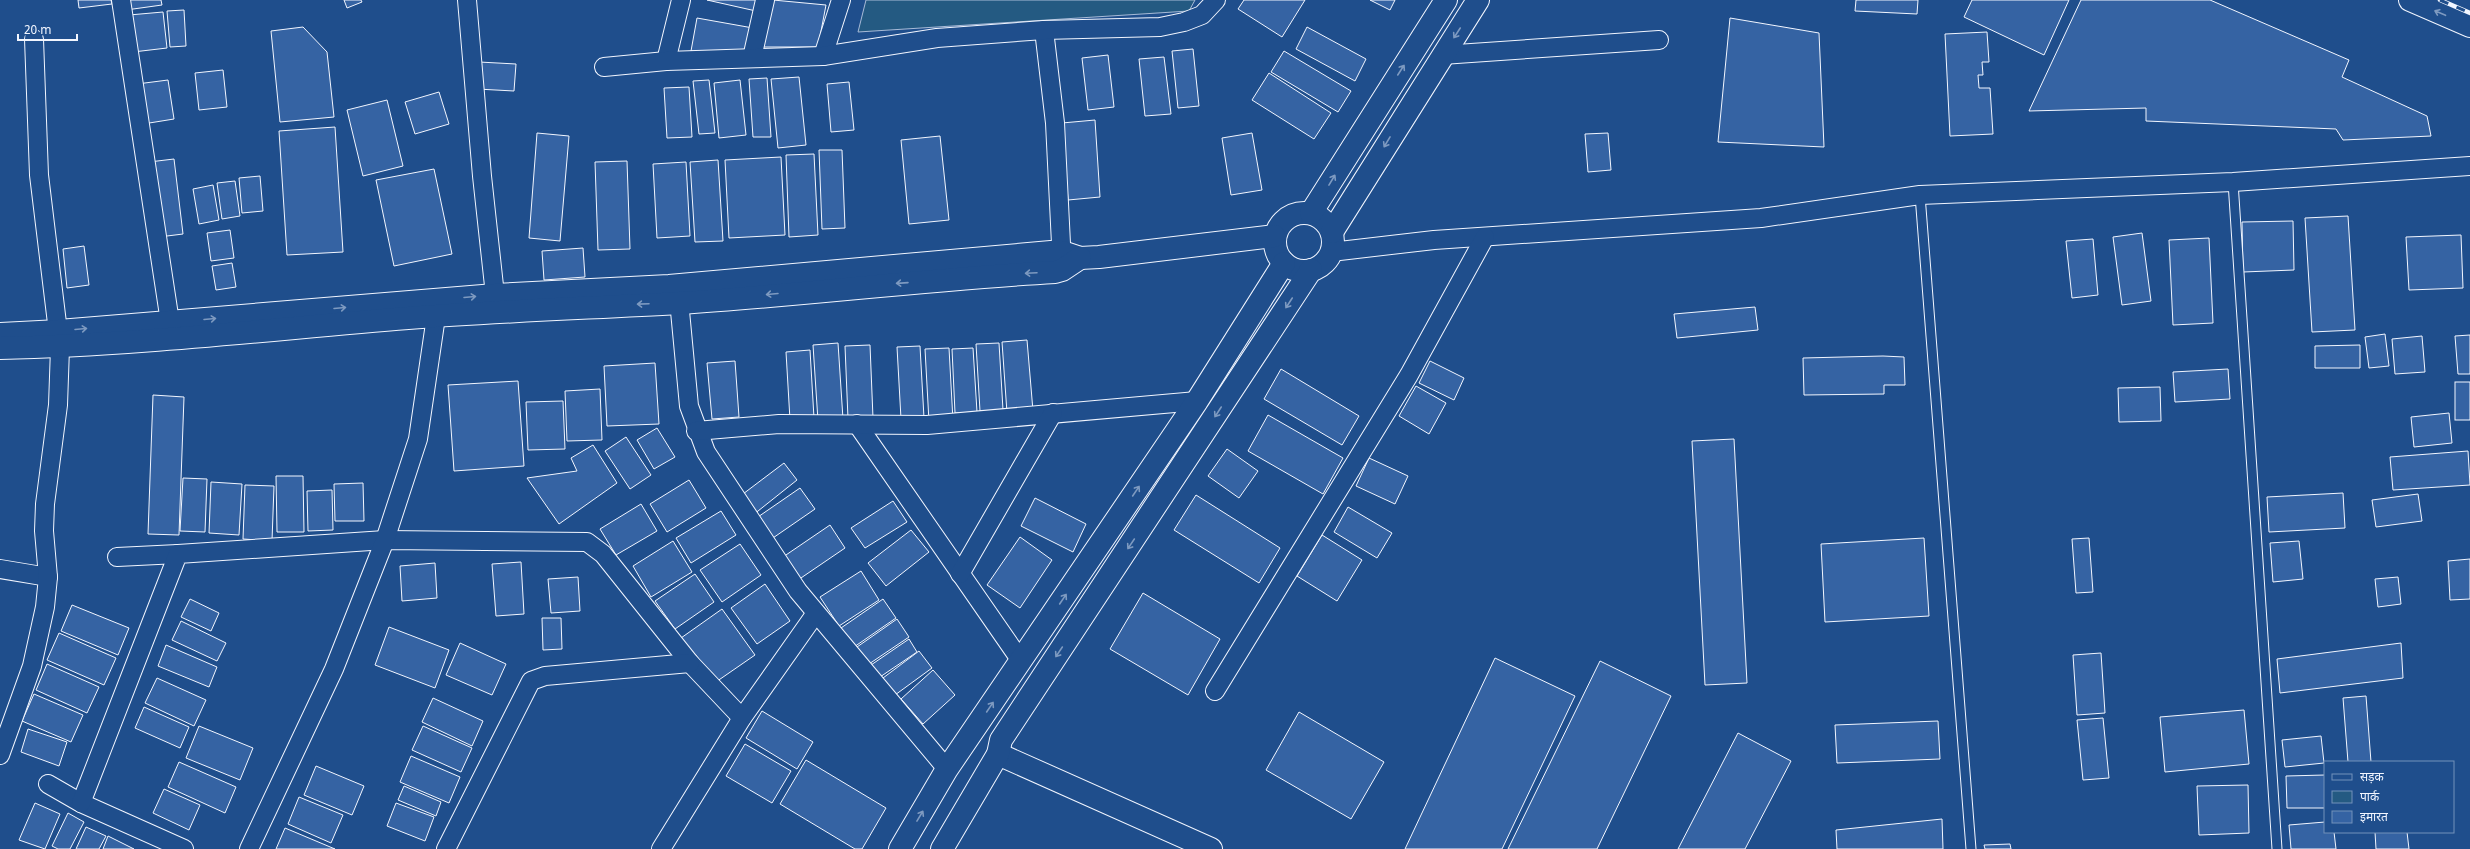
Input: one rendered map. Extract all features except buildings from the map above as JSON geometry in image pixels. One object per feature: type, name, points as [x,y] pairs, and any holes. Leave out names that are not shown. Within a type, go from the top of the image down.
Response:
[{"type":"street","points":[[121,0],[170,322]]},
{"type":"street","points":[[467,0],[495,295]]},
{"type":"street","points":[[666,61],[682,0]]},
{"type":"street","points":[[752,58],[765,0]]},
{"type":"street","points":[[823,56],[840,0]]},
{"type":"street","points":[[604,67],[666,61],[823,56],[937,38],[1044,30],[1160,27],[1184,22],[1202,15],[1216,0]]},
{"type":"street","points":[[1311,213],[1446,0]]},
{"type":"street","points":[[1332,242],[1327,224],[1311,213],[1292,214],[1278,227],[1274,236],[1276,251],[1284,263],[1292,268],[1311,270],[1320,266],[1332,242],[1442,55],[1478,0]]},
{"type":"street","points":[[2410,0],[2470,26]]},
{"type":"street","points":[[1044,30],[1068,260]]},
{"type":"street","points":[[0,755],[32,666],[45,607],[48,577],[44,531],[45,504],[58,405],[60,339],[39,175],[34,39]]},
{"type":"street","points":[[1442,55],[1659,40]]},
{"type":"street","points":[[1332,242],[1377,245],[1761,218],[1920,195],[2233,182],[2470,166]]},
{"type":"street","points":[[0,348],[170,322],[437,308],[582,306],[679,294],[1068,260],[1217,244],[1274,236]]},
{"type":"street","points":[[1215,691],[1409,375],[1485,237]]},
{"type":"street","points":[[900,849],[947,769],[1197,401],[1284,263]]},
{"type":"street","points":[[942,849],[998,754],[1001,740],[1311,270]]},
{"type":"street","points":[[0,334],[60,339],[437,308],[495,295],[679,294]]},
{"type":"street","points":[[679,294],[689,406],[696,431],[706,452],[798,591],[947,769]]},
{"type":"street","points":[[249,849],[334,669],[385,540],[418,438],[437,308]]},
{"type":"street","points":[[696,431],[779,424],[927,425],[1197,401]]},
{"type":"street","points":[[960,574],[1053,413]]},
{"type":"street","points":[[857,424],[1021,661]]},
{"type":"street","points":[[117,557],[385,540],[586,542],[603,554],[690,663],[742,718]]},
{"type":"street","points":[[81,803],[178,554]]},
{"type":"street","points":[[0,569],[48,577]]},
{"type":"street","points":[[661,849],[742,718],[816,613]]},
{"type":"street","points":[[446,849],[524,690],[531,681],[545,676],[690,663]]},
{"type":"street","points":[[998,754],[1211,849]]},
{"type":"street","points":[[48,784],[81,803],[184,849]]},
{"type":"lane","points":[[2233,182],[2278,849]]},
{"type":"lane","points":[[1920,195],[1971,849]]},
{"type":"green space","points":[[866,0],[1195,0],[1189,11],[858,32]]},
{"type":"railway","points":[[2440,0],[2470,13]]}]
